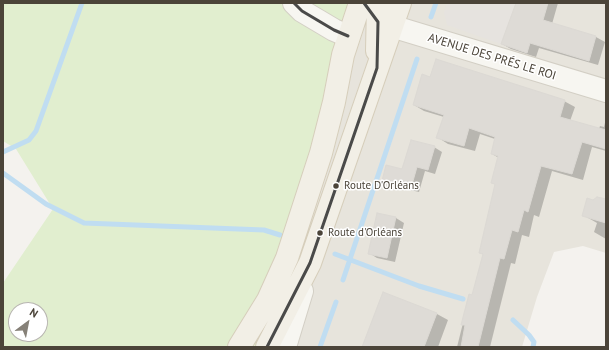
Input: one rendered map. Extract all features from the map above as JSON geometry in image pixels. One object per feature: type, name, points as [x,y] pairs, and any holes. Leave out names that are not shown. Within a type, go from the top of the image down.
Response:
[{"type":"main road","points":[[294,3],[302,11],[334,30],[348,36]]},
{"type":"main road","points":[[266,347],[287,258],[320,153],[348,36],[360,3]]},
{"type":"main road","points":[[364,3],[383,17]]},
{"type":"main road","points":[[285,347],[310,264],[377,68],[383,17],[391,3]]},
{"type":"main road","points":[[348,36],[383,17],[400,3]]},
{"type":"main road","name":"AVENUE DES PRÉS LE ROI","points":[[383,17],[606,91]]},
{"type":"main road","points":[[242,343],[268,300],[287,258]]},
{"type":"main road","points":[[266,347],[310,264]]},
{"type":"shaded area","points":[[360,3],[606,3],[606,253],[583,246],[554,252],[537,297],[522,347],[261,347]]},
{"type":"shaded area","points":[[447,3],[516,3],[501,44],[447,25],[444,13]]},
{"type":"green space","points":[[3,3],[360,3],[334,102],[261,347],[3,347],[3,283],[53,209],[16,149],[3,141]]},
{"type":"building","points":[[516,3],[548,3],[543,20],[596,36],[589,61],[530,43],[527,53],[501,44]]},
{"type":"building","points":[[436,59],[565,100],[560,117],[606,130],[606,149],[582,142],[572,174],[541,166],[528,212],[524,210],[518,232],[512,230],[504,259],[500,258],[478,347],[461,347],[465,325],[461,325],[469,294],[472,295],[483,254],[479,253],[495,184],[491,183],[498,156],[491,154],[495,137],[469,128],[464,146],[436,138],[444,115],[413,105],[422,74],[430,77]]},
{"type":"building","points":[[411,140],[435,146],[428,170],[417,167],[411,188],[382,181],[386,165],[402,169]]},
{"type":"building","points":[[597,197],[606,199],[606,223],[582,216],[587,198],[593,200]]},
{"type":"building","points":[[377,213],[396,217],[387,258],[368,254]]},
{"type":"building","points":[[383,292],[437,313],[424,347],[362,347]]},
{"type":"waterway","points":[[3,152],[29,140],[36,131],[82,3]]},
{"type":"waterway","points":[[431,17],[436,3]]},
{"type":"waterway","points":[[343,280],[417,59]]},
{"type":"waterway","points":[[3,173],[46,204],[84,223],[264,230],[280,235]]},
{"type":"waterway","points":[[335,254],[419,286],[463,299]]},
{"type":"waterway","points":[[320,347],[336,302]]},
{"type":"waterway","points":[[513,320],[529,335],[534,342],[533,347]]},
{"type":"transit line","points":[[294,3],[302,11],[334,30],[348,36]]},
{"type":"transit line","points":[[267,347],[310,263],[377,68],[378,22],[364,3]]},
{"type":"place","name":"Route D'Orléans","points":[[336,186]]},
{"type":"place","name":"Route d'Orléans","points":[[320,233]]}]
